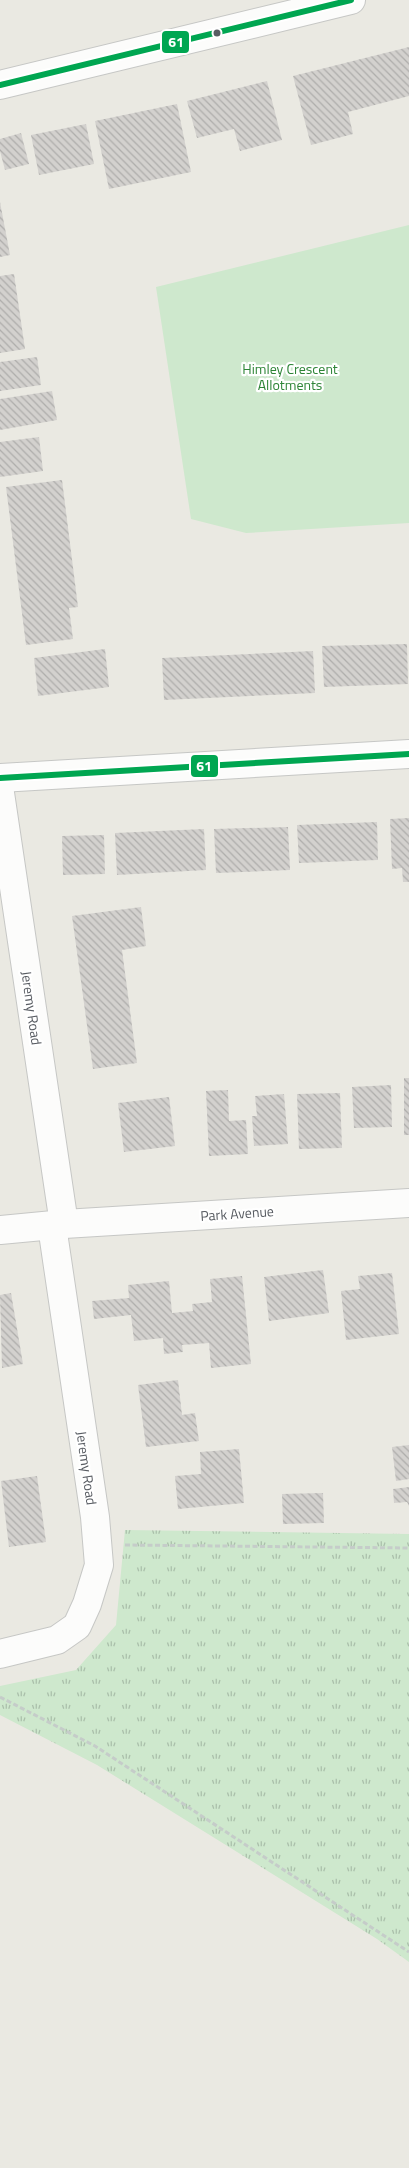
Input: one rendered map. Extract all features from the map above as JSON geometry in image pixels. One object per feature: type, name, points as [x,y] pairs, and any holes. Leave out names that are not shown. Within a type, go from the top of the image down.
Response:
[{"type":"street","points":[[0,84],[351,0]]},
{"type":"street","points":[[0,778],[409,754]]},
{"type":"street","name":"Jeremy Road","points":[[0,793],[58,1225],[99,1565],[87,1604],[77,1626],[57,1640],[0,1654]]},
{"type":"street","name":"Park Avenue","points":[[0,1230],[409,1203]]},
{"type":"path","points":[[97,1544],[409,1548]]},
{"type":"path","points":[[0,1697],[96,1746],[409,1952]]},
{"type":"green space","name":"Himley Crescent Allotments","points":[[409,225],[409,523],[246,533],[191,519],[156,287]]},
{"type":"green space","points":[[125,1530],[409,1534],[409,1962],[377,1939],[97,1765],[0,1715],[0,1686],[76,1670],[116,1625]]},
{"type":"building","points":[[409,47],[409,96],[348,112],[353,134],[311,145],[293,76]]},
{"type":"building","points":[[267,81],[282,140],[240,151],[234,129],[197,138],[187,101]]},
{"type":"building","points":[[177,104],[191,172],[109,189],[95,121]]},
{"type":"building","points":[[86,124],[94,164],[39,175],[31,135]]},
{"type":"building","points":[[21,133],[29,164],[5,170],[0,151],[0,139]]},
{"type":"building","points":[[0,202],[10,255],[0,257]]},
{"type":"building","points":[[14,274],[25,349],[0,353],[0,276]]},
{"type":"building","points":[[37,357],[41,385],[0,391],[0,362]]},
{"type":"building","points":[[52,391],[57,420],[0,430],[0,399]]},
{"type":"building","points":[[39,437],[43,471],[0,477],[0,442]]},
{"type":"building","points":[[62,480],[78,607],[69,608],[73,639],[26,645],[6,487]]},
{"type":"building","points":[[407,644],[408,684],[324,687],[322,646]]},
{"type":"building","points":[[105,649],[109,687],[38,696],[34,658]]},
{"type":"building","points":[[313,651],[315,693],[164,700],[162,658]]},
{"type":"building","points":[[409,818],[409,882],[403,882],[402,868],[392,869],[390,819]]},
{"type":"building","points":[[377,822],[378,860],[299,863],[297,825]]},
{"type":"building","points":[[288,827],[290,870],[216,873],[214,829]]},
{"type":"building","points":[[204,829],[206,870],[117,875],[115,833]]},
{"type":"building","points":[[104,835],[105,874],[63,875],[62,836]]},
{"type":"building","points":[[141,907],[146,946],[122,950],[137,1063],[93,1069],[72,916]]},
{"type":"building","points":[[404,1078],[409,1078],[409,1135],[404,1135]]},
{"type":"building","points":[[391,1085],[392,1127],[354,1128],[352,1087]]},
{"type":"building","points":[[228,1090],[229,1121],[246,1120],[248,1154],[209,1156],[206,1091]]},
{"type":"building","points":[[340,1093],[342,1148],[299,1149],[297,1094]]},
{"type":"building","points":[[284,1094],[288,1144],[254,1146],[252,1116],[257,1116],[255,1096]]},
{"type":"building","points":[[169,1097],[175,1146],[124,1152],[118,1103]]},
{"type":"building","points":[[323,1270],[329,1313],[269,1321],[264,1277]]},
{"type":"building","points":[[392,1273],[399,1334],[346,1340],[341,1291],[360,1289],[358,1276]]},
{"type":"building","points":[[242,1276],[251,1364],[211,1368],[209,1343],[182,1345],[183,1352],[164,1354],[163,1338],[134,1341],[131,1315],[94,1319],[92,1301],[129,1298],[128,1285],[169,1281],[172,1313],[193,1311],[192,1304],[212,1302],[210,1279]]},
{"type":"building","points":[[11,1293],[23,1364],[2,1368],[0,1295]]},
{"type":"building","points":[[178,1380],[182,1415],[195,1413],[199,1441],[146,1447],[138,1385]]},
{"type":"building","points":[[409,1445],[409,1479],[396,1481],[392,1447]]},
{"type":"building","points":[[239,1449],[244,1503],[178,1509],[175,1476],[201,1474],[200,1452]]},
{"type":"building","points":[[37,1476],[46,1542],[9,1547],[1,1481]]},
{"type":"building","points":[[409,1487],[409,1506],[407,1502],[394,1503],[393,1489]]},
{"type":"building","points":[[323,1493],[324,1523],[283,1524],[282,1494]]},
{"type":"transit line","name":"61","points":[[0,85],[351,0]]},
{"type":"transit line","name":"61","points":[[0,778],[409,754]]}]
